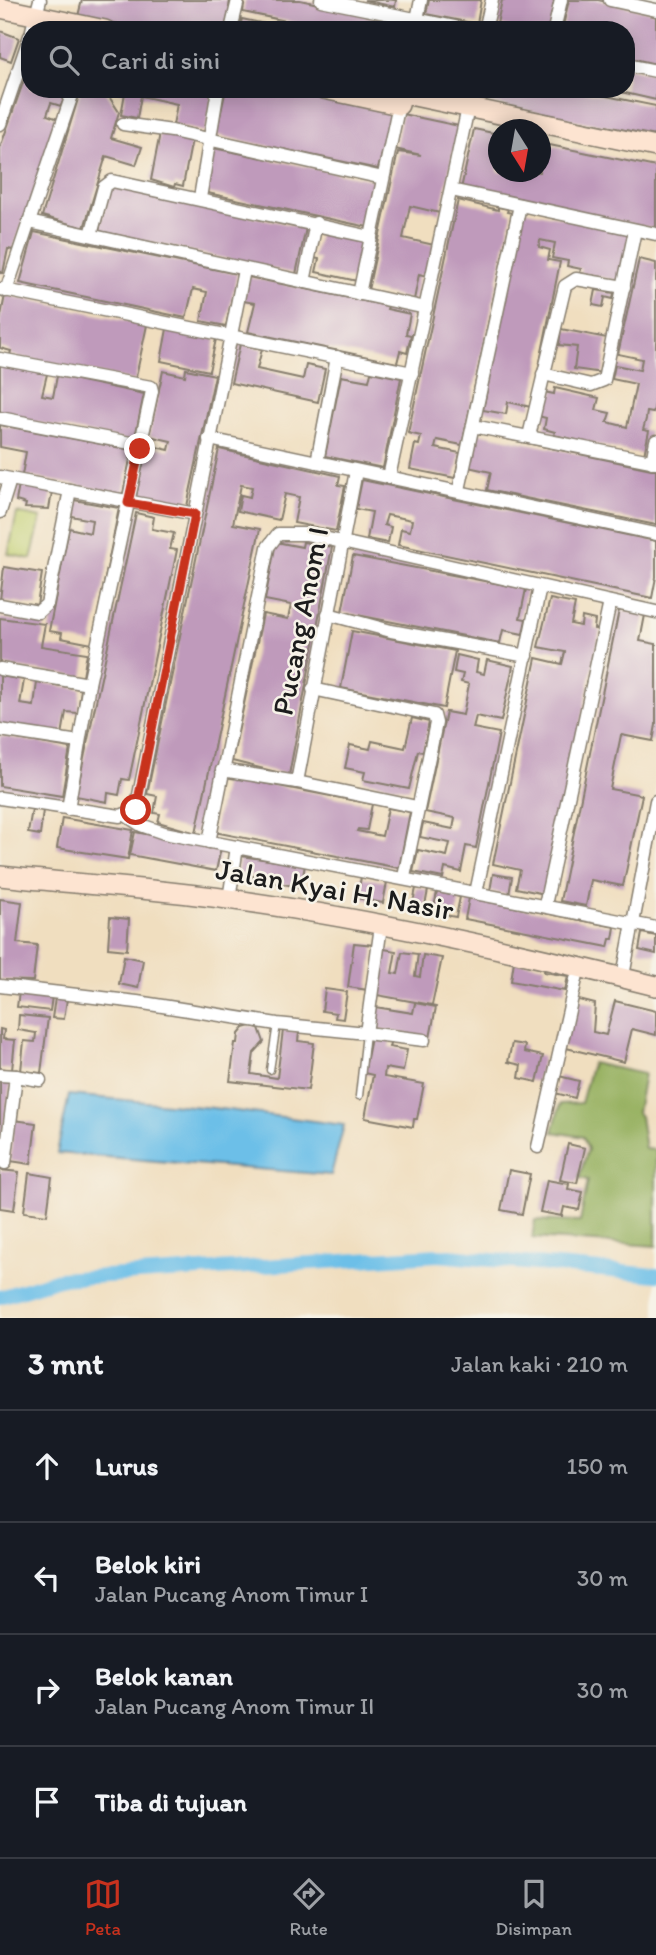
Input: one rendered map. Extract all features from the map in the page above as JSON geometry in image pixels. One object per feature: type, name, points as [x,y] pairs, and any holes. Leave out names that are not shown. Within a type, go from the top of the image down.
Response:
[{"type":"main road","points":[[0,8],[31,21]]},
{"type":"main road","points":[[0,20],[21,22]]},
{"type":"main road","points":[[386,98],[469,105],[656,147]]},
{"type":"main road","points":[[469,105],[495,119]]},
{"type":"main road","points":[[551,137],[656,159]]},
{"type":"main road","name":"Jalan Kyai H. Nasir","points":[[0,876],[229,899],[579,966],[656,986]]},
{"type":"street","points":[[233,21],[238,0]]},
{"type":"street","points":[[321,0],[426,21]]},
{"type":"street","points":[[417,19],[421,0]]},
{"type":"street","points":[[487,21],[492,0]]},
{"type":"street","points":[[556,21],[561,0]]},
{"type":"street","points":[[616,1],[656,10]]},
{"type":"street","points":[[0,124],[21,65]]},
{"type":"street","points":[[635,67],[656,71]]},
{"type":"street","points":[[71,98],[3,290],[412,373]]},
{"type":"street","points":[[200,198],[207,141],[216,98]]},
{"type":"street","points":[[359,294],[400,100]]},
{"type":"street","points":[[389,477],[469,105]]},
{"type":"street","points":[[124,124],[383,178]]},
{"type":"street","points":[[91,235],[104,187],[109,182],[200,198],[371,237]]},
{"type":"street","points":[[452,190],[656,234]]},
{"type":"street","points":[[459,490],[520,205]]},
{"type":"street","points":[[29,222],[426,308]]},
{"type":"street","points":[[304,282],[316,223]]},
{"type":"street","points":[[543,374],[591,385],[604,380],[635,230]]},
{"type":"street","points":[[127,816],[136,810],[139,804],[244,270]]},
{"type":"street","points":[[529,436],[556,314],[568,282],[576,279],[624,287]]},
{"type":"street","points":[[317,463],[337,357]]},
{"type":"street","points":[[0,359],[151,387],[89,684],[68,809]]},
{"type":"street","points":[[0,418],[141,445]]},
{"type":"street","points":[[473,426],[654,462],[656,442]]},
{"type":"street","points":[[209,439],[656,534]]},
{"type":"street","name":"Pucang Anom I","points":[[297,782],[356,471]]},
{"type":"street","points":[[0,512],[5,479],[195,514]]},
{"type":"street","points":[[0,605],[38,612],[47,604],[70,491]]},
{"type":"street","points":[[209,842],[268,547],[278,534],[306,534],[656,612]]},
{"type":"street","points":[[476,892],[540,587]]},
{"type":"street","points":[[545,905],[610,602]]},
{"type":"street","points":[[328,614],[417,636],[527,656]]},
{"type":"street","points":[[0,669],[89,684]]},
{"type":"street","points":[[313,689],[434,715],[436,723],[404,877]]},
{"type":"street","points":[[0,730],[79,742]]},
{"type":"street","points":[[222,770],[297,782],[417,807]]},
{"type":"street","points":[[0,798],[127,816],[150,828],[209,842],[404,877],[656,928]]},
{"type":"street","points":[[623,976],[656,801]]},
{"type":"street","points":[[229,899],[237,847]]},
{"type":"street","points":[[366,1033],[381,926]]},
{"type":"street","points":[[537,1147],[579,966]]},
{"type":"street","points":[[0,986],[137,1002],[277,1024],[424,1040]]},
{"type":"street","points":[[0,1074],[40,1080]]},
{"type":"street","points":[[5,1163],[16,1076]]},
{"type":"lane","points":[[270,1070],[277,1024]]},
{"type":"lane","points":[[359,1096],[366,1033]]},
{"type":"green space","points":[[17,513],[41,518],[31,559],[8,554]]},
{"type":"green space","points":[[592,1063],[644,1074],[637,1113],[640,1116],[645,1149],[656,1150],[656,1246],[532,1238],[535,1220],[580,1222],[588,1180],[579,1178],[588,1149],[583,1137],[553,1132],[560,1104],[581,1103]]},
{"type":"water","points":[[69,1095],[213,1108],[344,1125],[331,1175],[57,1153]]},
{"type":"building","points":[[82,0],[230,0],[229,7],[232,8],[230,21],[103,21],[78,16]]},
{"type":"building","points":[[245,0],[300,0],[395,21],[286,21],[243,12]]},
{"type":"building","points":[[364,0],[396,0],[395,7]]},
{"type":"building","points":[[429,0],[481,0],[478,21],[462,21],[426,14]]},
{"type":"building","points":[[502,0],[557,0],[553,21],[498,21]]},
{"type":"building","points":[[569,0],[598,0],[656,13],[656,64],[635,59],[635,21],[564,21]]},
{"type":"building","points":[[0,31],[19,38],[11,61],[0,57]]},
{"type":"building","points":[[635,70],[656,74],[656,100],[635,95]]},
{"type":"building","points":[[21,89],[21,98],[64,98],[61,106],[51,103],[47,115],[61,120],[13,250],[8,249],[3,273],[0,273],[0,148]]},
{"type":"building","points":[[78,98],[110,98],[119,112],[111,138],[142,147],[136,165],[106,156],[84,228],[42,216]]},
{"type":"building","points":[[124,98],[141,98],[137,118],[121,115]]},
{"type":"building","points":[[150,98],[212,98],[205,132],[173,125],[177,104]]},
{"type":"building","points":[[224,98],[326,98],[393,112],[378,169],[216,135]]},
{"type":"building","points":[[481,98],[616,98],[656,106],[656,136],[480,101]]},
{"type":"building","points":[[402,114],[459,126],[440,213],[410,206],[403,238],[434,245],[427,276],[419,274],[414,300],[368,290],[398,152],[421,155],[395,149]]},
{"type":"building","points":[[474,129],[488,132],[488,182],[551,182],[551,145],[656,167],[656,229],[461,189]]},
{"type":"building","points":[[160,133],[192,139],[183,186],[175,184],[174,187],[151,180]]},
{"type":"building","points":[[213,148],[378,181],[368,227],[203,192]]},
{"type":"building","points":[[110,185],[306,228],[296,274],[99,231]]},
{"type":"building","points":[[458,200],[498,210],[498,207],[508,209],[507,212],[512,213],[462,445],[437,440],[435,448],[460,453],[455,478],[410,469],[415,444],[419,445],[421,436],[408,433]]},
{"type":"building","points":[[522,210],[631,231],[621,281],[580,273],[581,269],[567,266],[568,261],[552,258],[555,243],[540,240],[539,247],[550,250],[548,260],[560,262],[531,407],[508,402],[506,414],[483,410]]},
{"type":"building","points":[[320,230],[366,240],[357,281],[316,272],[319,259],[313,258]]},
{"type":"building","points":[[34,232],[237,274],[226,326],[201,321],[207,292],[193,289],[186,318],[20,283]]},
{"type":"building","points":[[639,259],[656,263],[656,399],[653,413],[647,412],[643,430],[649,431],[644,455],[554,435],[555,432],[544,429],[546,418],[538,416],[544,392],[554,394],[555,388],[599,398],[596,410],[610,413],[607,422],[627,427],[636,384],[612,379],[615,365],[640,370],[642,359],[618,354]]},
{"type":"building","points":[[248,277],[388,306],[387,309],[410,314],[406,334],[411,335],[407,353],[400,351],[397,363],[248,332],[255,303],[243,301]]},
{"type":"building","points":[[596,290],[614,293],[613,299],[605,297],[603,307],[593,305]]},
{"type":"building","points":[[5,295],[147,325],[135,381],[10,355],[11,351],[0,348],[0,321]]},
{"type":"building","points":[[167,329],[216,339],[209,371],[161,361]]},
{"type":"building","points":[[561,329],[607,338],[603,373],[574,369],[577,347],[559,345]]},
{"type":"building","points":[[240,344],[262,349],[257,369],[303,379],[306,365],[325,369],[318,402],[231,383]]},
{"type":"building","points":[[0,365],[47,374],[42,395],[53,397],[57,376],[144,394],[134,442],[0,415]]},
{"type":"building","points":[[186,369],[215,375],[186,511],[135,501],[147,445],[169,450],[171,441],[149,436],[163,371],[185,376]]},
{"type":"building","points":[[371,372],[401,378],[383,468],[325,456],[341,376],[369,381]]},
{"type":"building","points":[[0,425],[132,450],[123,494],[22,475],[26,452],[0,447]]},
{"type":"building","points":[[474,432],[656,470],[656,525],[487,490],[491,472],[468,467]]},
{"type":"building","points":[[219,449],[340,476],[338,485],[345,486],[336,531],[294,523],[299,497],[285,494],[279,520],[238,511],[241,495],[250,497],[252,487],[241,485],[233,524],[260,529],[196,833],[158,822],[160,814],[154,813],[157,796],[147,794]]},
{"type":"building","points":[[362,480],[656,541],[656,577],[652,598],[398,545],[401,529],[410,531],[412,520],[387,515],[384,525],[391,527],[388,543],[367,539],[372,512],[356,509]]},
{"type":"building","points":[[19,485],[52,492],[49,509],[25,508],[26,504],[16,501]]},
{"type":"building","points":[[74,500],[119,508],[92,644],[61,638],[62,633],[49,631],[69,528],[90,533],[92,520],[71,516]]},
{"type":"building","points":[[136,513],[154,517],[152,529],[174,533],[170,549],[177,550],[129,780],[122,779],[119,795],[108,793],[107,802],[76,796]]},
{"type":"building","points":[[276,542],[302,547],[303,542],[332,547],[289,775],[232,761],[263,614],[288,619],[291,605],[265,600]]},
{"type":"building","points":[[353,556],[526,589],[520,618],[526,619],[523,634],[503,630],[500,643],[342,612]]},
{"type":"building","points":[[4,567],[42,573],[37,605],[0,600]]},
{"type":"building","points":[[550,599],[575,604],[571,624],[581,626],[582,617],[595,620],[594,629],[600,630],[545,894],[516,888],[520,870],[493,864],[536,658],[562,664],[565,652],[538,647]]},
{"type":"building","points":[[619,610],[645,615],[640,641],[656,644],[656,725],[653,741],[621,735],[610,789],[642,795],[623,886],[591,880],[586,906],[560,901]]},
{"type":"building","points":[[0,618],[45,624],[41,646],[87,653],[83,677],[0,665]]},
{"type":"building","points":[[352,631],[455,651],[444,708],[341,688]]},
{"type":"building","points":[[457,655],[478,660],[476,672],[484,674],[487,660],[513,666],[501,721],[476,716],[473,728],[499,733],[476,848],[466,846],[461,872],[445,868],[443,878],[413,872],[418,850],[447,856],[450,843],[420,837],[423,823],[453,829],[455,818],[425,812],[446,712],[463,715],[469,684],[461,682],[463,674],[454,672]]},
{"type":"building","points":[[0,676],[24,680],[20,704],[34,706],[37,682],[81,689],[78,713],[66,712],[62,735],[0,726]]},
{"type":"building","points":[[412,718],[429,722],[423,752],[418,751],[409,789],[363,780],[365,772],[345,768],[350,745],[370,749],[372,741],[405,748]]},
{"type":"building","points":[[0,736],[70,748],[62,796],[0,786]]},
{"type":"building","points":[[226,776],[372,804],[367,830],[357,831],[382,836],[388,808],[410,812],[399,868],[214,832]]},
{"type":"building","points":[[32,809],[43,810],[40,835],[28,833]]},
{"type":"building","points":[[62,818],[133,830],[128,859],[57,848]]},
{"type":"building","points":[[135,832],[221,848],[216,871],[130,855]]},
{"type":"building","points":[[240,856],[305,865],[301,887],[253,879],[254,876],[237,873]]},
{"type":"building","points":[[493,874],[512,877],[509,895],[490,891]]},
{"type":"building","points":[[361,877],[387,882],[383,903],[357,898]]},
{"type":"building","points":[[416,888],[428,890],[424,911],[412,908]]},
{"type":"building","points":[[437,892],[460,897],[456,917],[433,913]]},
{"type":"building","points":[[469,898],[615,927],[613,939],[610,939],[608,947],[465,919]]},
{"type":"building","points":[[0,899],[22,902],[17,943],[37,945],[33,981],[0,980]]},
{"type":"building","points":[[110,917],[129,919],[127,950],[108,948]]},
{"type":"building","points":[[642,933],[656,936],[656,954],[639,950]]},
{"type":"building","points":[[354,943],[374,945],[368,990],[348,987]]},
{"type":"building","points":[[384,949],[396,951],[392,973],[398,974],[402,952],[418,954],[415,976],[420,977],[423,955],[442,958],[432,1005],[377,995]]},
{"type":"building","points":[[124,956],[143,960],[138,988],[119,984]]},
{"type":"building","points":[[514,961],[545,966],[544,972],[568,976],[565,991],[511,981]]},
{"type":"building","points":[[325,989],[347,992],[343,1019],[335,1018],[336,1013],[322,1011]]},
{"type":"building","points":[[19,992],[52,996],[50,1011],[17,1007]]},
{"type":"building","points":[[55,998],[67,999],[64,1019],[52,1018]]},
{"type":"building","points":[[575,999],[595,1004],[593,1032],[606,1035],[615,1001],[656,1011],[656,1035],[632,1029],[624,1062],[562,1047]]},
{"type":"building","points":[[415,1003],[436,1007],[430,1038],[371,1028],[375,1007],[413,1013]]},
{"type":"building","points":[[19,1015],[48,1018],[41,1073],[21,1071],[24,1041],[35,1042],[36,1033],[18,1030]]},
{"type":"building","points":[[244,1028],[259,1028],[264,1042],[254,1053],[251,1074],[277,1078],[283,1030],[299,1032],[298,1041],[314,1043],[308,1090],[230,1081],[235,1043],[238,1043],[239,1034]]},
{"type":"building","points":[[0,1029],[4,1030],[3,1039],[15,1040],[12,1070],[0,1068]]},
{"type":"building","points":[[371,1038],[391,1039],[389,1047],[407,1050],[403,1071],[385,1068],[384,1077],[424,1084],[413,1127],[365,1118],[373,1075],[364,1073]]},
{"type":"building","points":[[512,1043],[525,1045],[524,1052],[543,1056],[537,1082],[519,1078],[521,1065],[508,1062]]},
{"type":"building","points":[[559,1076],[579,1081],[575,1098],[555,1093]]},
{"type":"building","points":[[0,1079],[11,1080],[2,1136],[0,1136]]},
{"type":"building","points":[[14,1120],[36,1123],[31,1164],[10,1161]]},
{"type":"building","points":[[568,1144],[585,1148],[577,1183],[560,1180]]},
{"type":"building","points":[[0,1170],[19,1172],[14,1210],[0,1208]]},
{"type":"building","points":[[509,1170],[530,1174],[522,1214],[501,1210]]},
{"type":"building","points":[[29,1173],[52,1177],[47,1215],[24,1212]]},
{"type":"building","points":[[547,1180],[569,1184],[568,1189],[583,1192],[579,1210],[564,1207],[562,1216],[540,1212]]},
{"type":"waterway","points":[[0,1297],[59,1279],[438,1255],[656,1275]]},
{"type":"route","points":[[136,810],[195,514],[128,503],[140,449]]}]
